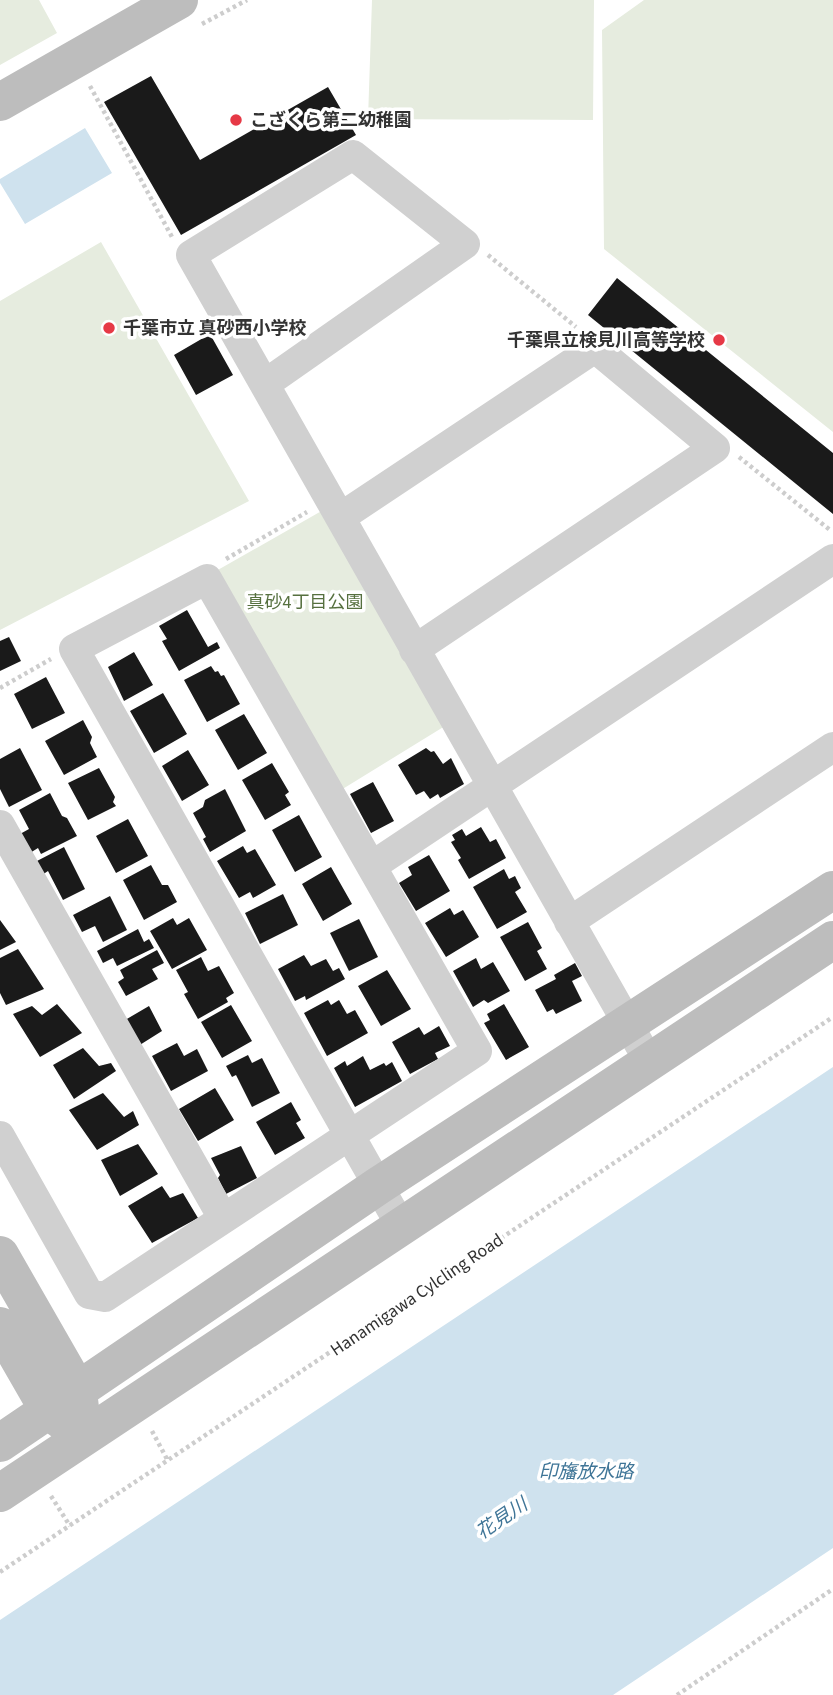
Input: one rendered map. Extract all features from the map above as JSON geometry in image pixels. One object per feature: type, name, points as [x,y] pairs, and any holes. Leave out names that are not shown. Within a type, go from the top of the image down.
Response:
[{"type":"street","points":[[0,102],[179,0]]},
{"type":"street","points":[[265,384],[465,244],[353,155],[191,255],[650,1063]]},
{"type":"street","points":[[336,508],[595,348],[715,448],[414,650]]},
{"type":"street","points":[[372,866],[833,559]]},
{"type":"street","points":[[0,1136],[89,1294],[105,1297],[223,1218],[349,1135],[477,1051],[208,579],[74,649],[349,1135],[401,1226]]},
{"type":"street","points":[[569,922],[833,747]]},
{"type":"street","points":[[0,825],[223,1218]]},
{"type":"street","points":[[0,1443],[378,1186],[833,890]]},
{"type":"street","points":[[0,1493],[833,940]]},
{"type":"street","points":[[0,1255],[63,1401],[84,1436]]},
{"type":"street","points":[[0,1326],[63,1401]]},
{"type":"path","points":[[90,86],[176,243],[191,255]]},
{"type":"path","points":[[465,244],[485,252],[585,334],[595,348]]},
{"type":"path","points":[[715,448],[736,454],[833,533]]},
{"type":"path","points":[[208,579],[216,565],[336,508]]},
{"type":"path","points":[[0,688],[57,655],[74,649]]},
{"type":"path","name":"Hanamigawa Cylcling Road","points":[[0,1572],[833,1017]]},
{"type":"path","points":[[147,1420],[168,1461]]},
{"type":"path","points":[[45,1487],[70,1526]]},
{"type":"path","points":[[677,1695],[833,1589]]},
{"type":"green space","points":[[0,0],[39,0],[57,33],[0,65]]},
{"type":"green space","points":[[372,0],[594,0],[593,120],[368,119]]},
{"type":"green space","points":[[644,0],[833,0],[833,432],[604,249],[602,30]]},
{"type":"green space","points":[[101,242],[249,501],[0,630],[0,301]]},
{"type":"green space","name":"真砂4丁目公園","points":[[325,509],[445,726],[341,790],[216,571]]},
{"type":"water","points":[[85,128],[112,173],[25,224],[0,179]]},
{"type":"water","name":"印旛放水路","points":[[833,1067],[833,1548],[613,1695],[0,1695],[0,1620]]},
{"type":"building","points":[[151,76],[200,160],[328,87],[356,135],[181,235],[104,102]]},
{"type":"building","points":[[617,278],[833,453],[833,514],[588,315]]},
{"type":"building","points":[[210,334],[233,375],[196,395],[174,355]]},
{"type":"building","points":[[187,610],[208,647],[217,642],[220,648],[179,671],[162,641],[167,639],[159,626]]},
{"type":"building","points":[[9,637],[21,661],[0,671],[0,641]]},
{"type":"building","points":[[134,652],[153,685],[124,701],[108,667]]},
{"type":"building","points":[[211,666],[215,672],[224,675],[240,704],[207,722],[184,680]]},
{"type":"building","points":[[46,677],[65,713],[32,729],[14,694]]},
{"type":"building","points":[[163,693],[187,734],[154,753],[130,711]]},
{"type":"building","points":[[244,714],[267,753],[238,770],[215,730]]},
{"type":"building","points":[[83,720],[92,737],[90,743],[97,757],[64,775],[45,741]]},
{"type":"building","points":[[20,748],[42,790],[9,807],[0,789],[0,759]]},
{"type":"building","points":[[426,748],[434,751],[443,764],[451,758],[464,784],[440,798],[438,794],[430,799],[424,791],[416,795],[398,765]]},
{"type":"building","points":[[188,750],[209,785],[182,801],[162,766]]},
{"type":"building","points":[[272,763],[289,792],[285,795],[291,805],[265,820],[242,780]]},
{"type":"building","points":[[99,768],[115,797],[113,802],[116,806],[88,820],[68,783]]},
{"type":"building","points":[[373,782],[394,821],[371,833],[350,794]]},
{"type":"building","points":[[225,789],[246,831],[210,852],[203,839],[206,837],[193,813],[203,807],[205,800]]},
{"type":"building","points":[[50,793],[77,836],[41,854],[38,848],[30,853],[20,834],[29,829],[19,810]]},
{"type":"building","points":[[299,815],[322,857],[295,872],[272,830]]},
{"type":"building","points":[[128,819],[148,856],[116,873],[96,836]]},
{"type":"building","points":[[481,827],[490,842],[496,839],[506,858],[469,879],[451,842],[455,840],[452,835],[462,829],[466,836]]},
{"type":"building","points":[[243,846],[247,853],[255,849],[276,885],[253,898],[250,892],[239,898],[217,861]]},
{"type":"building","points":[[64,847],[85,889],[63,900],[48,871],[42,875],[35,862]]},
{"type":"building","points":[[429,855],[450,891],[416,911],[399,883],[412,875],[408,867]]},
{"type":"building","points":[[151,865],[162,885],[168,885],[177,902],[144,920],[123,880]]},
{"type":"building","points":[[331,867],[352,904],[323,921],[302,884]]},
{"type":"building","points":[[504,869],[509,879],[515,876],[521,888],[515,892],[527,912],[497,929],[473,887]]},
{"type":"building","points":[[283,894],[298,925],[260,944],[245,913]]},
{"type":"building","points":[[110,896],[127,930],[103,942],[95,926],[82,932],[73,915]]},
{"type":"building","points":[[450,908],[454,915],[463,910],[479,937],[446,957],[425,923]]},
{"type":"building","points":[[173,918],[177,925],[189,918],[207,950],[172,969],[150,931]]},
{"type":"building","points":[[359,919],[378,957],[349,971],[330,933]]},
{"type":"building","points":[[0,920],[16,942],[0,950]]},
{"type":"building","points":[[528,922],[542,948],[537,951],[547,969],[525,981],[500,937]]},
{"type":"building","points":[[138,929],[144,942],[149,939],[154,948],[117,966],[113,958],[103,963],[97,951]]},
{"type":"building","points":[[18,949],[44,989],[6,1005],[0,993],[0,958]]},
{"type":"building","points":[[157,950],[164,963],[152,969],[158,979],[126,996],[118,982],[124,978],[120,970]]},
{"type":"building","points":[[304,955],[311,966],[326,959],[333,971],[339,968],[345,979],[306,1000],[305,996],[295,1001],[278,969]]},
{"type":"building","points":[[201,957],[208,971],[219,966],[234,993],[226,998],[228,1002],[198,1019],[184,994],[188,992],[176,970]]},
{"type":"building","points":[[476,958],[481,969],[493,962],[510,991],[488,1003],[484,1000],[473,1007],[453,971]]},
{"type":"building","points":[[575,963],[582,976],[572,981],[582,1001],[556,1014],[553,1009],[547,1012],[535,990],[556,979],[554,975]]},
{"type":"building","points":[[387,970],[411,1009],[381,1026],[358,986]]},
{"type":"building","points":[[328,1000],[331,1005],[339,1000],[347,1014],[355,1010],[368,1033],[327,1056],[304,1013]]},
{"type":"building","points":[[57,1004],[82,1033],[40,1057],[13,1014],[32,1006],[42,1015]]},
{"type":"building","points":[[504,1004],[529,1047],[506,1060],[484,1023],[490,1020],[487,1014]]},
{"type":"building","points":[[231,1005],[252,1041],[222,1058],[201,1022]]},
{"type":"building","points":[[149,1006],[162,1031],[135,1048],[120,1023]]},
{"type":"building","points":[[439,1026],[450,1046],[435,1053],[438,1059],[410,1074],[392,1042],[419,1027],[424,1035]]},
{"type":"building","points":[[177,1043],[184,1056],[197,1049],[208,1071],[171,1091],[152,1056]]},
{"type":"building","points":[[83,1048],[99,1066],[111,1063],[116,1071],[74,1099],[53,1065]]},
{"type":"building","points":[[248,1055],[252,1063],[262,1058],[280,1093],[252,1107],[236,1075],[232,1077],[226,1066]]},
{"type":"building","points":[[363,1056],[370,1070],[392,1062],[402,1081],[355,1107],[334,1068],[345,1061],[347,1066]]},
{"type":"building","points":[[215,1088],[234,1120],[198,1141],[179,1109]]},
{"type":"building","points":[[103,1093],[124,1117],[133,1111],[139,1125],[97,1150],[69,1110]]},
{"type":"building","points":[[291,1102],[301,1120],[296,1123],[305,1138],[275,1155],[256,1122]]},
{"type":"building","points":[[138,1144],[158,1174],[120,1196],[101,1160]]},
{"type":"building","points":[[241,1146],[257,1178],[226,1194],[211,1158]]},
{"type":"building","points":[[162,1186],[170,1198],[183,1193],[198,1218],[152,1243],[128,1206]]},
{"type":"place","name":"こざくら第二幼稚園","points":[[236,120]]},
{"type":"place","name":"千葉市立 真砂西小学校","points":[[109,328]]},
{"type":"place","name":"千葉県立検見川高等学校","points":[[719,340]]},
{"type":"water label","name":"花見川","points":[[502,1519]]}]
